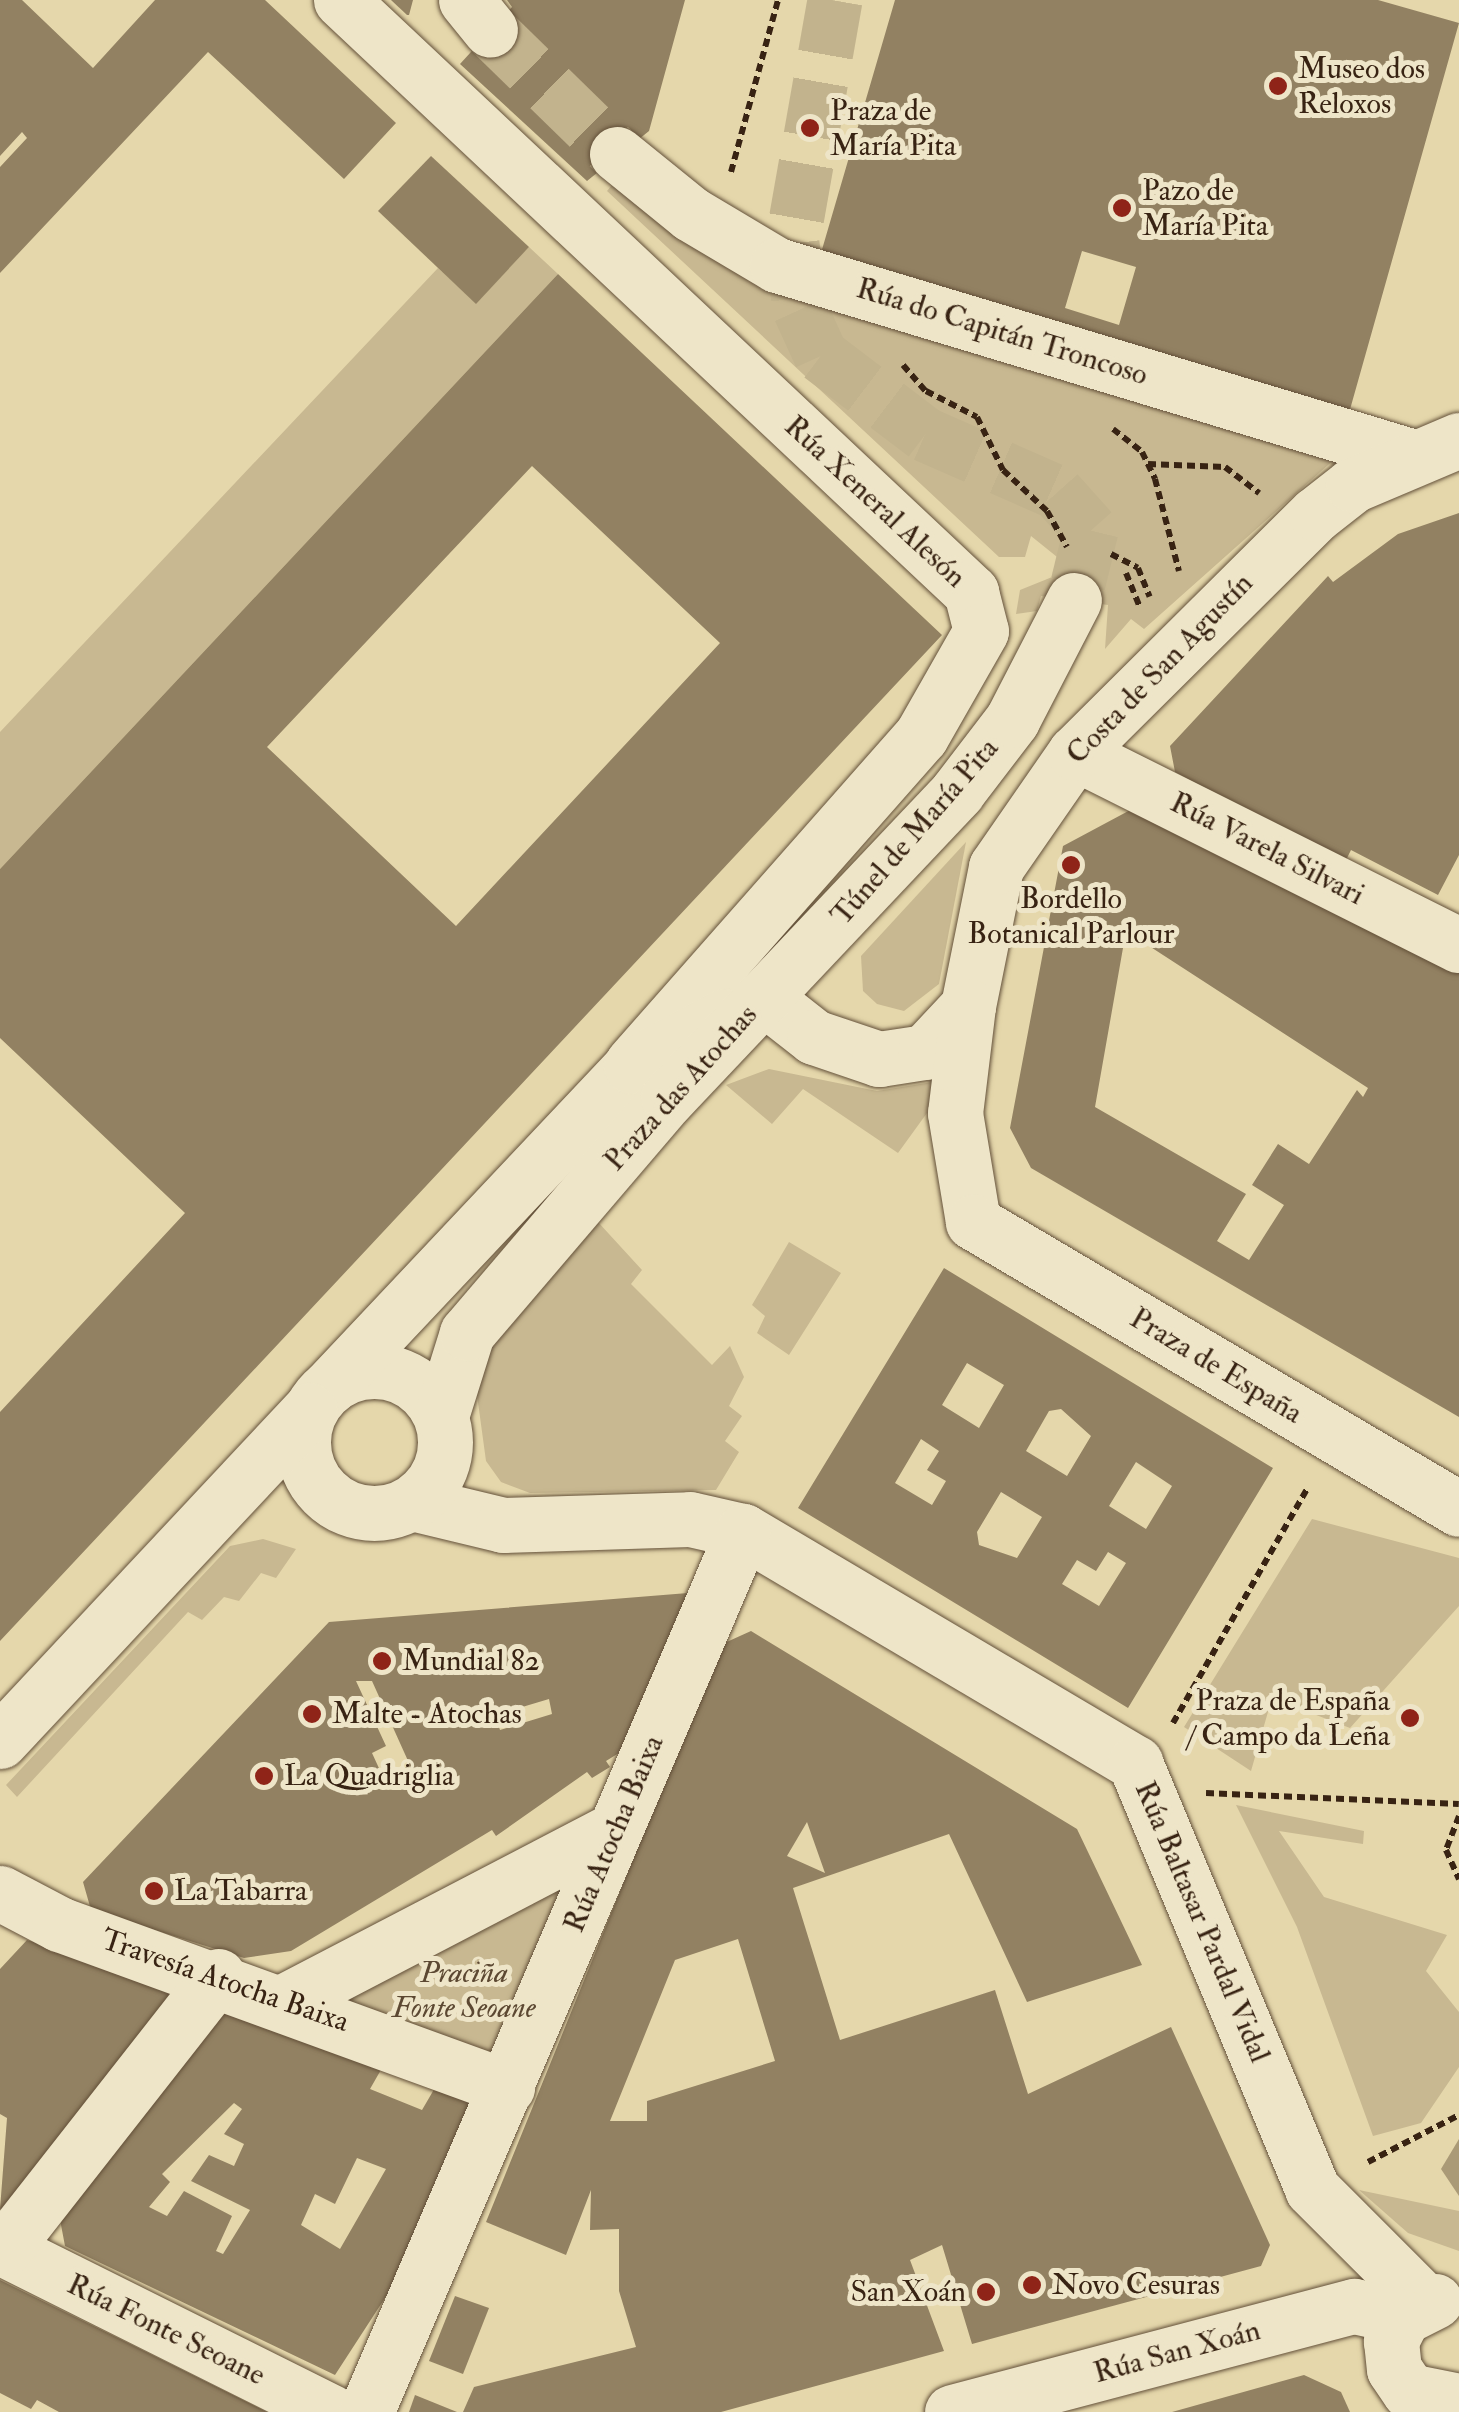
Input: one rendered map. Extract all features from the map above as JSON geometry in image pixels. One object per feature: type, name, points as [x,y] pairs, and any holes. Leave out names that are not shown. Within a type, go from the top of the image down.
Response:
[{"type":"street","name":"Rúa Xeneral Alesón","points":[[341,0],[971,592],[981,631],[921,736],[631,1066]]},
{"type":"street","name":"Rúa do Capitán Troncoso","points":[[617,154],[691,214],[777,265],[1437,448]]},
{"type":"street","name":"Costa de San Agustín","points":[[972,1222],[954,1113],[968,1006],[996,866],[1074,753],[1297,508],[1437,448]]},
{"type":"street","name":"Túnel de María Pita","points":[[763,996],[957,792],[1012,720],[1074,600]]},
{"type":"street","name":"Rúa Varela Silvari","points":[[1074,753],[1459,945]]},
{"type":"street","name":"Praza das Atochas","points":[[0,1740],[631,1066],[763,996]]},
{"type":"street","name":"Praza das Atochas","points":[[386,1507],[445,1455],[442,1416],[467,1333],[763,996]]},
{"type":"street","points":[[763,996],[814,1037],[879,1059],[925,1052],[968,1006]]},
{"type":"street","name":"Praza de España","points":[[972,1222],[1459,1509]]},
{"type":"street","points":[[386,1507],[310,1473],[319,1399],[393,1373],[442,1416]]},
{"type":"street","points":[[210,1514],[272,1501],[386,1507],[503,1525],[690,1519],[744,1531]]},
{"type":"street","name":"Rúa Atocha Baixa","points":[[366,2412],[744,1531]]},
{"type":"street","name":"Rúa Baltasar Pardal Vidal","points":[[744,1531],[1134,1762],[1312,2189],[1429,2307]]},
{"type":"street","points":[[287,2000],[616,1829]]},
{"type":"street","name":"Travesía Atocha Baixa","points":[[0,1893],[60,1924],[287,2000],[508,2087]]},
{"type":"street","points":[[2,2248],[218,1976]]},
{"type":"street","name":"Rúa Fonte Seoane","points":[[2,2248],[331,2412]]},
{"type":"street","name":"Rúa San Xoán","points":[[952,2412],[1354,2306],[1429,2307]]},
{"type":"street","points":[[1429,2307],[1391,2341],[1394,2369],[1408,2391],[1451,2405]]},
{"type":"path","points":[[740,137],[778,0]]},
{"type":"path","points":[[900,362],[926,391],[977,417],[1003,470],[1048,510],[1067,544]]},
{"type":"path","points":[[1102,422],[1148,464],[1182,584]]},
{"type":"path","points":[[1148,464],[1225,467],[1297,508]]},
{"type":"path","points":[[1114,555],[1138,568]]},
{"type":"path","points":[[1169,1730],[1336,1438]]},
{"type":"path","points":[[1188,1798],[1218,1790],[1459,1804]]},
{"type":"path","points":[[1459,1816],[1446,1850],[1459,1879]]},
{"type":"path","points":[[1362,2164],[1459,2115]]},
{"type":"green space","points":[[612,185],[1346,449],[1144,629],[1131,619],[1105,649],[1108,605],[1041,596],[1037,611],[1016,614],[1020,590],[1072,569],[1031,536],[1025,557],[999,557],[607,191]]},
{"type":"green space","points":[[529,247],[558,274],[0,869],[0,732],[438,268],[476,303]]},
{"type":"green space","points":[[966,842],[939,984],[904,1011],[877,1004],[863,991],[861,956]]},
{"type":"green space","points":[[769,1069],[877,1091],[939,1081],[945,1128],[927,1113],[898,1153],[803,1089],[772,1124],[726,1085]]},
{"type":"green space","points":[[598,1222],[642,1270],[631,1284],[712,1365],[730,1346],[744,1377],[729,1406],[742,1416],[725,1441],[739,1452],[716,1490],[530,1493],[501,1482],[486,1461],[477,1395],[486,1351]]},
{"type":"green space","points":[[789,1242],[841,1273],[789,1355],[757,1333],[765,1316],[752,1305]]},
{"type":"green space","points":[[1312,1519],[1459,1558],[1459,1606],[1350,1728],[1272,1698],[1251,1771],[1184,1727]]},
{"type":"green space","points":[[263,1539],[296,1549],[276,1578],[261,1573],[239,1601],[224,1597],[202,1620],[188,1612],[17,1797],[6,1785],[230,1546]]},
{"type":"green space","points":[[1236,1805],[1364,1831],[1363,1844],[1279,1831],[1324,1897],[1447,1935],[1426,1971],[1459,2012],[1459,2067],[1421,2123],[1373,2136],[1297,1927]]},
{"type":"green space","name":"Praciña Fonte Seoane","points":[[572,1867],[492,2058],[343,2000]]},
{"type":"green space","points":[[1359,2190],[1459,2211],[1459,2251],[1408,2233]]},
{"type":"shaded area","points":[[1459,2139],[1459,2196],[1441,2169]]},
{"type":"building","points":[[0,0],[22,0],[93,68],[155,0],[265,0],[396,123],[344,179],[208,52],[0,273],[0,167],[27,138],[22,132],[0,156]]},
{"type":"building","points":[[391,0],[413,0],[409,15],[407,15]]},
{"type":"building","points":[[507,0],[685,0],[649,131],[587,181],[460,64],[512,7]]},
{"type":"building","name":"Pazo de María Pita","points":[[895,0],[1378,0],[1459,23],[1349,413],[821,253]],"holes":[[[1082,251],[1136,267],[1119,325],[1065,308]]]},
{"type":"building","points":[[431,156],[529,247],[476,304],[378,211]]},
{"type":"building","points":[[558,274],[942,635],[0,1641],[0,1412],[185,1213],[0,1038],[0,869]],"holes":[[[532,466],[720,643],[456,926],[267,747]]]},
{"type":"building","points":[[1459,513],[1459,855],[1438,895],[1351,850],[1344,864],[1175,772],[1170,746],[1328,576],[1333,582],[1398,534]]},
{"type":"building","points":[[1134,808],[1459,969],[1459,1417],[1031,1168],[1010,1128],[1063,846]],"holes":[[[1126,931],[1368,1088],[1363,1097],[1357,1090],[1309,1164],[1278,1144],[1252,1185],[1284,1205],[1249,1260],[1217,1241],[1246,1194],[1095,1107]]]},
{"type":"building","points":[[944,1268],[1273,1468],[1128,1708],[798,1508]],"holes":[[[967,1363],[1004,1385],[979,1428],[942,1405]],[[1061,1409],[1091,1436],[1067,1476],[1026,1451],[1049,1411]],[[921,1439],[939,1451],[927,1470],[946,1481],[932,1505],[895,1483]],[[1136,1462],[1172,1486],[1146,1529],[1109,1506]],[[1001,1492],[1042,1517],[1017,1558],[979,1545],[977,1532]],[[1108,1552],[1126,1563],[1099,1606],[1062,1584],[1077,1560],[1096,1571]]]},
{"type":"building","points":[[688,1593],[627,1748],[606,1761],[610,1767],[592,1778],[587,1772],[496,1836],[492,1830],[291,1951],[244,1958],[91,1910],[83,1882],[329,1622]],"holes":[[[356,1681],[372,1681],[409,1763],[389,1790],[372,1753],[386,1746]],[[549,1699],[552,1714],[500,1730],[495,1715]]]},
{"type":"building","points":[[751,1631],[1077,1829],[1142,1965],[1027,2002],[949,1834],[793,1888],[840,2040],[995,1990],[1028,2094],[1171,2027],[1270,2245],[1261,2266],[972,2344],[942,2245],[910,2260],[944,2351],[721,2412],[463,2412],[474,2387],[636,2347],[619,2291],[619,2229],[590,2230],[591,2190],[566,2255],[486,2222],[720,1645]],"holes":[[[807,1822],[825,1873],[787,1856]],[[738,1939],[775,2061],[647,2101],[647,2121],[610,2121],[675,1960]]]},
{"type":"building","points":[[27,1940],[189,1989],[19,2204],[0,2209],[7,2118],[0,2114],[0,1969]]},
{"type":"building","points":[[230,2011],[382,2068],[370,2089],[422,2110],[436,2086],[484,2103],[398,2278],[335,2375],[65,2246],[58,2209],[215,2016]],"holes":[[[234,2103],[242,2109],[224,2134],[244,2144],[234,2166],[209,2155],[191,2181],[250,2210],[223,2254],[216,2251],[232,2216],[184,2191],[167,2216],[149,2207],[170,2182],[162,2174]],[[357,2158],[386,2169],[340,2249],[301,2225],[315,2194],[335,2204]]]},
{"type":"building","points":[[0,2280],[267,2412],[59,2412],[37,2400],[31,2409],[0,2393]]},
{"type":"building","points":[[455,2296],[489,2308],[463,2374],[429,2361]]},
{"type":"building","points":[[1304,2375],[1341,2392],[1350,2412],[1172,2412]]},
{"type":"building","points":[[415,2395],[457,2412],[409,2412]]},
{"type":"tunnel","points":[[835,0],[792,243],[800,309],[821,355],[925,434],[1057,492],[1091,530],[1074,600]]},
{"type":"tunnel","points":[[490,30],[617,154]]},
{"type":"place","name":"Museo dos Reloxos","points":[[1278,86]]},
{"type":"place","name":"Praza de María Pita","points":[[810,128]]},
{"type":"place","name":"Pazo de María Pita","points":[[1122,208]]},
{"type":"place","name":"Bordello Botanical Parlour","points":[[1071,865]]},
{"type":"place","name":"Mundial 82","points":[[382,1661]]},
{"type":"place","name":"Malte - Atochas","points":[[312,1714]]},
{"type":"place","name":"Praza de España / Campo da Leña","points":[[1410,1718]]},
{"type":"place","name":"La Quadriglia","points":[[264,1776]]},
{"type":"place","name":"La Tabarra","points":[[154,1891]]},
{"type":"place","name":"Novo Cesuras","points":[[1032,2285]]},
{"type":"place","name":"San Xoán","points":[[986,2292]]}]
